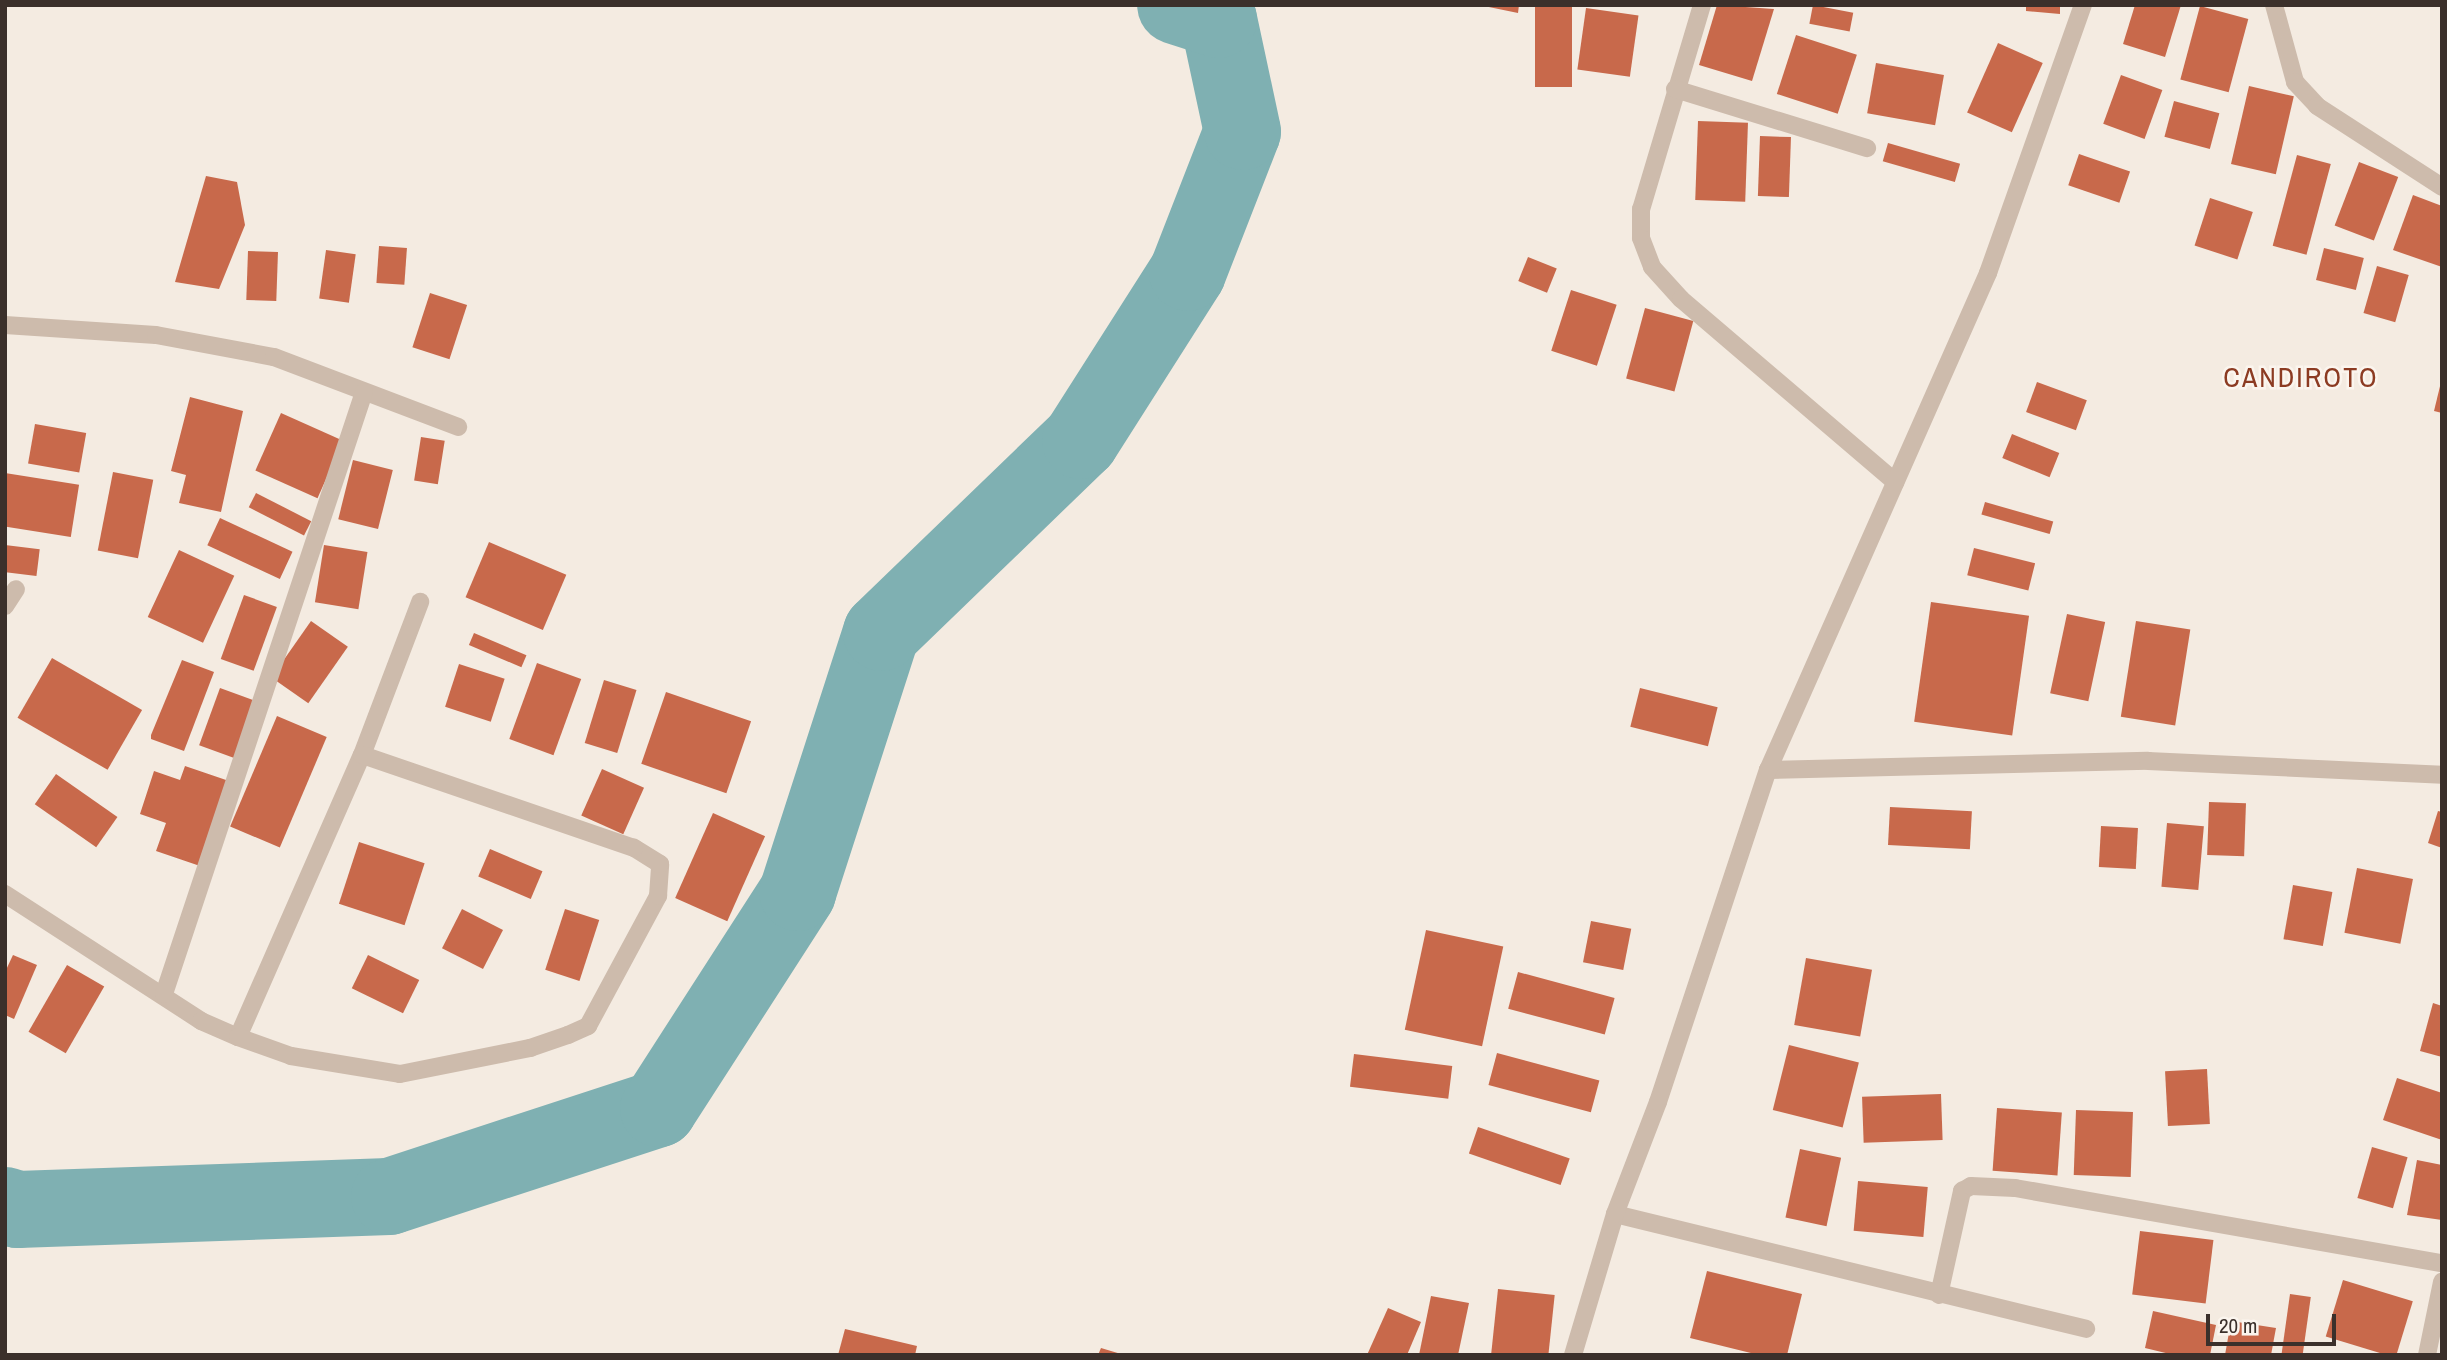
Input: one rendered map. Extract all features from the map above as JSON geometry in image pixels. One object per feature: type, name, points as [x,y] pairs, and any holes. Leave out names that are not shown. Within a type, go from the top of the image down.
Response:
[{"type":"street","points":[[1702,5],[1641,209],[1641,238],[1652,267],[1681,299],[1895,482]]},
{"type":"street","points":[[1573,1355],[1615,1214],[1658,1101],[1768,770],[1987,273],[2083,5]]},
{"type":"street","points":[[2274,5],[2295,82],[2317,106],[2442,187]]},
{"type":"street","points":[[1675,89],[1867,148]]},
{"type":"street","points":[[5,325],[156,335],[274,357],[458,427]]},
{"type":"street","points":[[164,994],[364,391]]},
{"type":"street","points":[[5,606],[16,589]]},
{"type":"street","points":[[238,1037],[362,755],[420,602]]},
{"type":"street","points":[[5,894],[164,994],[201,1021],[291,1056],[400,1074],[530,1048],[588,1026],[658,896],[660,864],[634,848],[362,755]]},
{"type":"street","points":[[1768,770],[2148,761],[2442,775]]},
{"type":"street","points":[[1939,1295],[1962,1191],[1971,1186],[2015,1188],[2442,1264]]},
{"type":"street","points":[[1615,1214],[2086,1329]]},
{"type":"street","points":[[2427,1355],[2442,1282]]},
{"type":"building","points":[[1479,5],[1519,5],[1518,13]]},
{"type":"building","points":[[1535,5],[1572,5],[1572,87],[1535,87]]},
{"type":"building","points":[[1717,5],[1774,9],[1752,81],[1699,65]]},
{"type":"building","points":[[1813,5],[1853,13],[1850,31],[1809,24]]},
{"type":"building","points":[[2026,5],[2060,5],[2060,14],[2026,11]]},
{"type":"building","points":[[2135,5],[2181,5],[2165,57],[2123,44]]},
{"type":"building","points":[[2200,6],[2248,19],[2229,92],[2180,79]]},
{"type":"building","points":[[1586,8],[1638,15],[1630,77],[1577,69]]},
{"type":"building","points":[[1796,35],[1857,55],[1838,114],[1777,94]]},
{"type":"building","points":[[1998,43],[2043,63],[2012,132],[1967,112]]},
{"type":"building","points":[[1876,63],[1944,75],[1935,125],[1867,113]]},
{"type":"building","points":[[2121,75],[2162,90],[2145,139],[2103,124]]},
{"type":"building","points":[[2249,86],[2294,96],[2276,174],[2231,164]]},
{"type":"building","points":[[2174,101],[2219,113],[2210,149],[2164,137]]},
{"type":"building","points":[[1698,121],[1748,123],[1745,202],[1695,200]]},
{"type":"building","points":[[1760,136],[1791,137],[1789,197],[1758,196]]},
{"type":"building","points":[[1888,143],[1960,164],[1955,182],[1883,161]]},
{"type":"building","points":[[2079,154],[2130,172],[2119,203],[2068,185]]},
{"type":"building","points":[[2297,155],[2331,164],[2306,255],[2273,246]]},
{"type":"building","points":[[2359,162],[2398,177],[2374,241],[2335,225]]},
{"type":"building","points":[[206,176],[237,182],[245,225],[219,289],[175,282]]},
{"type":"building","points":[[2413,195],[2442,206],[2442,267],[2393,250]]},
{"type":"building","points":[[2210,198],[2253,212],[2237,259],[2195,246]]},
{"type":"building","points":[[379,246],[407,248],[404,285],[376,283]]},
{"type":"building","points":[[2324,248],[2364,258],[2356,290],[2316,280]]},
{"type":"building","points":[[326,250],[356,254],[349,303],[319,299]]},
{"type":"building","points":[[248,251],[278,252],[276,301],[246,300]]},
{"type":"building","points":[[1528,257],[1557,269],[1547,293],[1518,281]]},
{"type":"building","points":[[2377,266],[2409,275],[2395,322],[2363,313]]},
{"type":"building","points":[[1571,290],[1617,305],[1597,366],[1551,351]]},
{"type":"building","points":[[430,293],[467,305],[449,359],[412,347]]},
{"type":"building","points":[[1645,308],[1693,321],[1674,391],[1626,379]]},
{"type":"building","points":[[2442,378],[2442,413],[2434,411]]},
{"type":"building","points":[[2037,382],[2087,400],[2076,430],[2026,412]]},
{"type":"building","points":[[190,397],[243,411],[221,512],[179,503],[186,475],[171,471]]},
{"type":"building","points":[[281,413],[343,441],[317,498],[255,471]]},
{"type":"building","points":[[35,424],[86,433],[79,472],[28,463]]},
{"type":"building","points":[[2012,434],[2059,453],[2050,477],[2002,458]]},
{"type":"building","points":[[421,437],[445,441],[438,484],[414,480]]},
{"type":"building","points":[[353,460],[393,470],[378,529],[338,519]]},
{"type":"building","points":[[113,472],[153,480],[138,558],[98,551]]},
{"type":"building","points":[[5,473],[79,485],[71,537],[5,527]]},
{"type":"building","points":[[256,493],[311,521],[304,535],[249,507]]},
{"type":"building","points":[[1985,502],[2053,522],[2050,534],[1981,514]]},
{"type":"building","points":[[220,518],[293,552],[280,579],[207,545]]},
{"type":"building","points":[[489,542],[566,575],[543,630],[466,597]]},
{"type":"building","points":[[5,545],[40,549],[36,576],[5,572]]},
{"type":"building","points":[[324,545],[367,552],[358,609],[315,602]]},
{"type":"building","points":[[1974,548],[2035,563],[2028,590],[1967,575]]},
{"type":"building","points":[[179,550],[234,576],[203,643],[148,617]]},
{"type":"building","points":[[244,595],[277,607],[254,671],[221,659]]},
{"type":"building","points":[[1931,602],[2029,616],[2012,736],[1914,722]]},
{"type":"building","points":[[2067,614],[2105,622],[2088,701],[2050,693]]},
{"type":"building","points":[[311,621],[348,647],[308,703],[271,678]]},
{"type":"building","points":[[2136,621],[2190,630],[2175,725],[2121,717]]},
{"type":"building","points":[[474,633],[526,655],[521,667],[469,645]]},
{"type":"building","points":[[52,658],[142,710],[108,770],[18,718]]},
{"type":"building","points":[[182,660],[214,672],[184,751],[151,739]]},
{"type":"building","points":[[537,663],[581,679],[553,755],[509,739]]},
{"type":"building","points":[[459,664],[505,679],[491,722],[445,707]]},
{"type":"building","points":[[604,680],[637,690],[617,753],[585,743]]},
{"type":"building","points":[[220,688],[256,701],[235,758],[199,745]]},
{"type":"building","points":[[1640,688],[1718,707],[1708,746],[1630,727]]},
{"type":"building","points":[[666,692],[751,721],[726,793],[641,764]]},
{"type":"building","points":[[277,716],[327,737],[280,848],[230,826]]},
{"type":"building","points":[[185,766],[229,781],[200,866],[156,851],[166,823],[140,814],[154,771],[180,780]]},
{"type":"building","points":[[602,769],[644,788],[623,834],[581,816]]},
{"type":"building","points":[[56,774],[117,817],[96,847],[35,804]]},
{"type":"building","points":[[2209,802],[2246,803],[2244,856],[2207,855]]},
{"type":"building","points":[[1890,807],[1972,811],[1970,849],[1888,845]]},
{"type":"building","points":[[2438,811],[2442,812],[2442,848],[2428,843]]},
{"type":"building","points":[[713,813],[765,836],[727,921],[675,898]]},
{"type":"building","points":[[2167,823],[2204,826],[2198,890],[2161,887]]},
{"type":"building","points":[[2101,826],[2138,828],[2136,869],[2099,867]]},
{"type":"building","points":[[359,842],[425,863],[405,925],[339,904]]},
{"type":"building","points":[[490,849],[542,871],[531,899],[478,877]]},
{"type":"building","points":[[2357,868],[2413,879],[2400,944],[2344,933]]},
{"type":"building","points":[[2293,885],[2332,892],[2323,946],[2283,939]]},
{"type":"building","points":[[462,909],[503,930],[483,969],[442,948]]},
{"type":"building","points":[[565,909],[599,920],[579,981],[545,970]]},
{"type":"building","points":[[1591,921],[1631,929],[1623,970],[1583,962]]},
{"type":"building","points":[[1426,930],[1503,946],[1482,1046],[1405,1030]]},
{"type":"building","points":[[13,955],[37,965],[14,1019],[5,1015],[5,972]]},
{"type":"building","points":[[368,955],[419,980],[403,1013],[352,988]]},
{"type":"building","points":[[1806,958],[1872,970],[1860,1037],[1794,1025]]},
{"type":"building","points":[[67,965],[104,986],[66,1053],[29,1032]]},
{"type":"building","points":[[1518,972],[1615,998],[1605,1035],[1508,1009]]},
{"type":"building","points":[[2433,1003],[2442,1006],[2442,1057],[2420,1051]]},
{"type":"building","points":[[1789,1045],[1859,1062],[1843,1127],[1773,1110]]},
{"type":"building","points":[[1497,1053],[1599,1080],[1591,1112],[1488,1085]]},
{"type":"building","points":[[1354,1054],[1452,1066],[1448,1099],[1350,1087]]},
{"type":"building","points":[[2207,1069],[2210,1124],[2168,1126],[2165,1071]]},
{"type":"building","points":[[2397,1078],[2442,1093],[2442,1140],[2383,1120]]},
{"type":"building","points":[[1941,1094],[1943,1140],[1864,1143],[1862,1097]]},
{"type":"building","points":[[1997,1108],[2062,1113],[2057,1175],[1993,1171]]},
{"type":"building","points":[[2076,1110],[2133,1112],[2131,1177],[2074,1175]]},
{"type":"building","points":[[1478,1127],[1570,1159],[1561,1185],[1469,1153]]},
{"type":"building","points":[[2372,1147],[2408,1157],[2393,1208],[2357,1198]]},
{"type":"building","points":[[1800,1149],[1841,1158],[1827,1226],[1785,1217]]},
{"type":"building","points":[[2417,1160],[2442,1165],[2442,1220],[2407,1215]]},
{"type":"building","points":[[1858,1181],[1928,1187],[1923,1237],[1854,1231]]},
{"type":"building","points":[[2140,1231],[2213,1240],[2206,1304],[2132,1295]]},
{"type":"building","points":[[1707,1271],[1802,1294],[1787,1355],[1759,1355],[1690,1338]]},
{"type":"building","points":[[2343,1280],[2413,1301],[2396,1355],[2387,1355],[2326,1336]]},
{"type":"building","points":[[1498,1289],[1555,1295],[1548,1355],[1491,1355]]},
{"type":"building","points":[[2290,1294],[2311,1297],[2303,1355],[2281,1355]]},
{"type":"building","points":[[1431,1296],[1469,1303],[1458,1355],[1419,1355]]},
{"type":"building","points":[[1388,1308],[1421,1322],[1407,1355],[1367,1355]]},
{"type":"building","points":[[2153,1311],[2216,1325],[2210,1355],[2174,1355],[2145,1348]]},
{"type":"building","points":[[2231,1321],[2276,1328],[2271,1355],[2225,1355]]},
{"type":"building","points":[[845,1329],[917,1346],[915,1355],[838,1355]]},
{"type":"building","points":[[1101,1348],[1121,1354],[1121,1355],[1098,1355]]},
{"type":"waterway","points":[[5,1205],[17,1209],[389,1196],[658,1108],[797,892],[881,632],[1080,440],[1187,272],[1242,131],[1218,19],[1175,5]]},
{"type":"district","name":"CANDIROTO","points":[[2301,377]]}]
